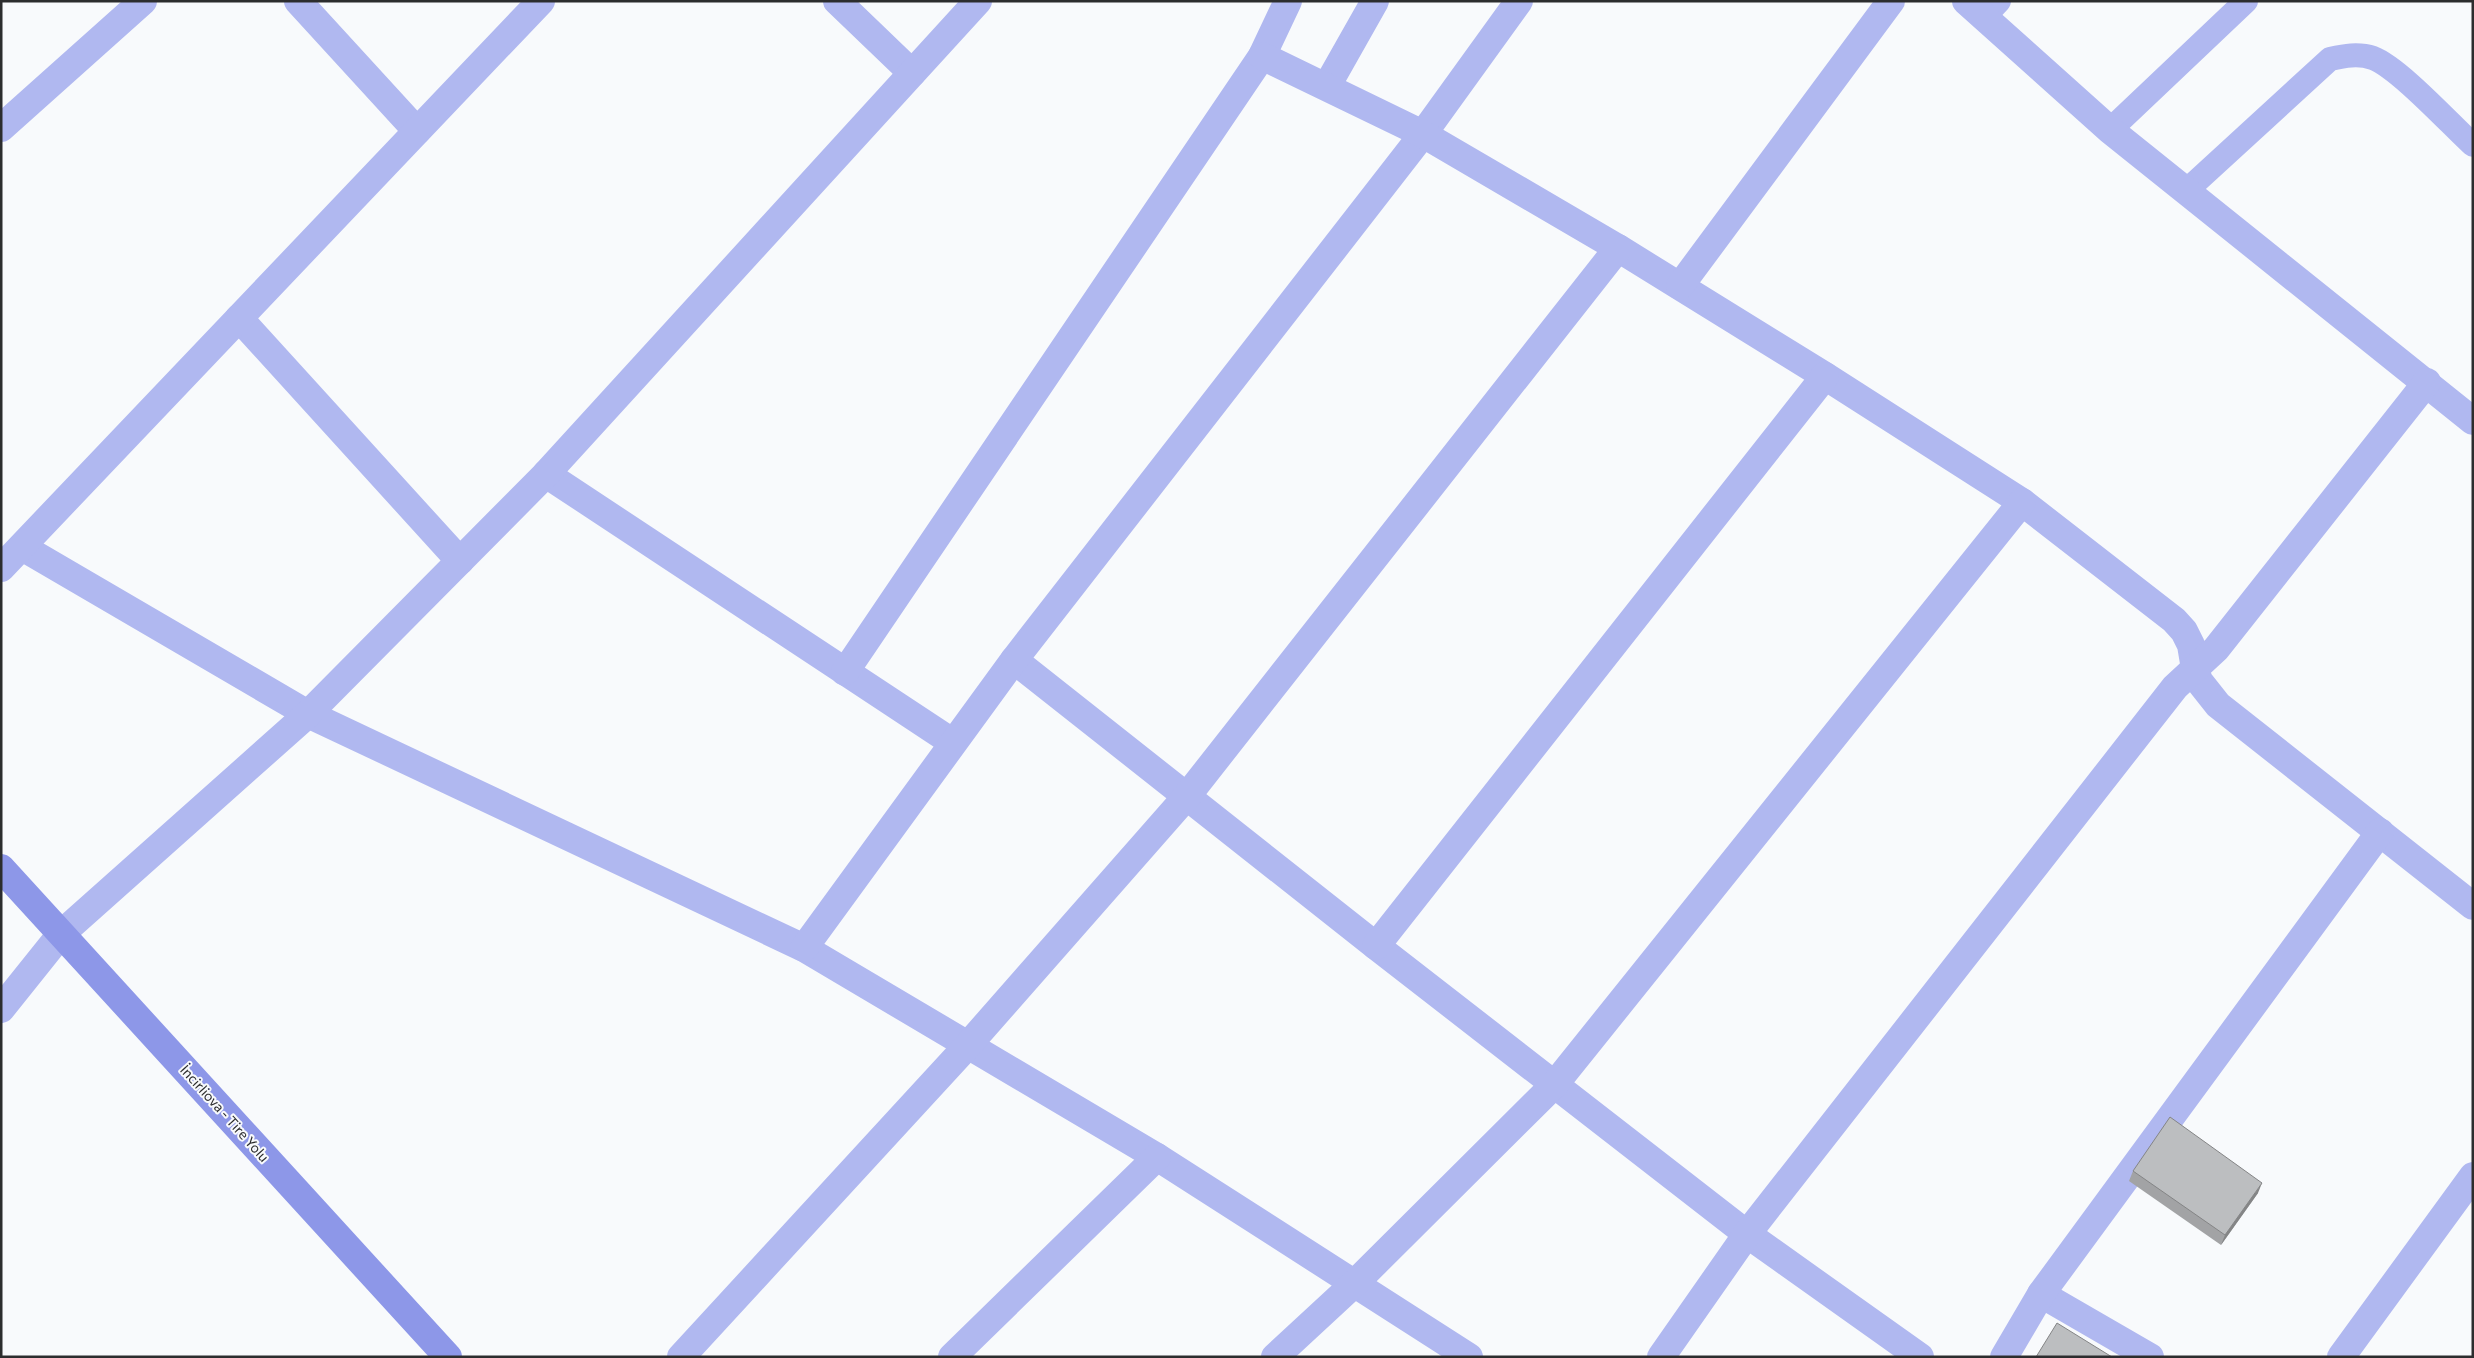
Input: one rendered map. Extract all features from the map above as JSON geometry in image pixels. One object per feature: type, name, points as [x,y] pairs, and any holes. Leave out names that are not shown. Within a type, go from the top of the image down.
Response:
[{"type":"main road","name":"İncirliova - Tire Yolu","points":[[1,868],[448,1357]]},
{"type":"street","points":[[1,128],[143,1]]},
{"type":"street","points":[[298,1],[417,131]]},
{"type":"street","points":[[1,568],[541,1]]},
{"type":"street","points":[[837,1],[912,73]]},
{"type":"street","points":[[1,1009],[61,934],[308,714],[546,474],[978,1]]},
{"type":"street","points":[[845,672],[1262,56],[1288,1]]},
{"type":"street","points":[[1327,86],[1375,1]]},
{"type":"street","points":[[804,948],[952,742],[1423,134],[1519,1]]},
{"type":"street","points":[[1680,286],[1891,1]]},
{"type":"street","points":[[1983,7],[2110,130],[2428,382],[2473,421]]},
{"type":"street","points":[[1262,56],[1423,134],[1618,248],[1825,376],[2022,502],[2174,620],[2184,631],[2191,645],[2199,681],[2218,705],[2473,906]]},
{"type":"street","points":[[681,1357],[969,1044],[1187,796],[1618,248]]},
{"type":"street","points":[[239,318],[460,561]]},
{"type":"street","points":[[1376,946],[1825,376]]},
{"type":"street","points":[[1661,1357],[1747,1234],[2175,687],[2216,649],[2428,382]]},
{"type":"street","points":[[546,474],[952,742]]},
{"type":"street","points":[[1276,1357],[1355,1283],[1555,1084],[2022,502]]},
{"type":"street","points":[[22,547],[308,714],[804,948],[1157,1157],[1469,1357]]},
{"type":"street","points":[[1014,660],[1376,946],[1747,1234],[1920,1357]]},
{"type":"street","points":[[2004,1357],[2041,1294],[2380,832]]},
{"type":"street","points":[[952,1357],[1157,1157]]},
{"type":"street","points":[[2341,1357],[2473,1176]]},
{"type":"street","points":[[2041,1294],[2150,1357]]},
{"type":"lane","points":[[2110,130],[2246,1]]},
{"type":"lane","points":[[2186,191],[2330,60],[2345,56],[2360,55],[2385,64],[2473,145]]},
{"type":"building","points":[[2170,1117],[2262,1183],[2225,1235],[2133,1171]]},
{"type":"building","points":[[2057,1323],[2112,1357],[2036,1357]]}]
